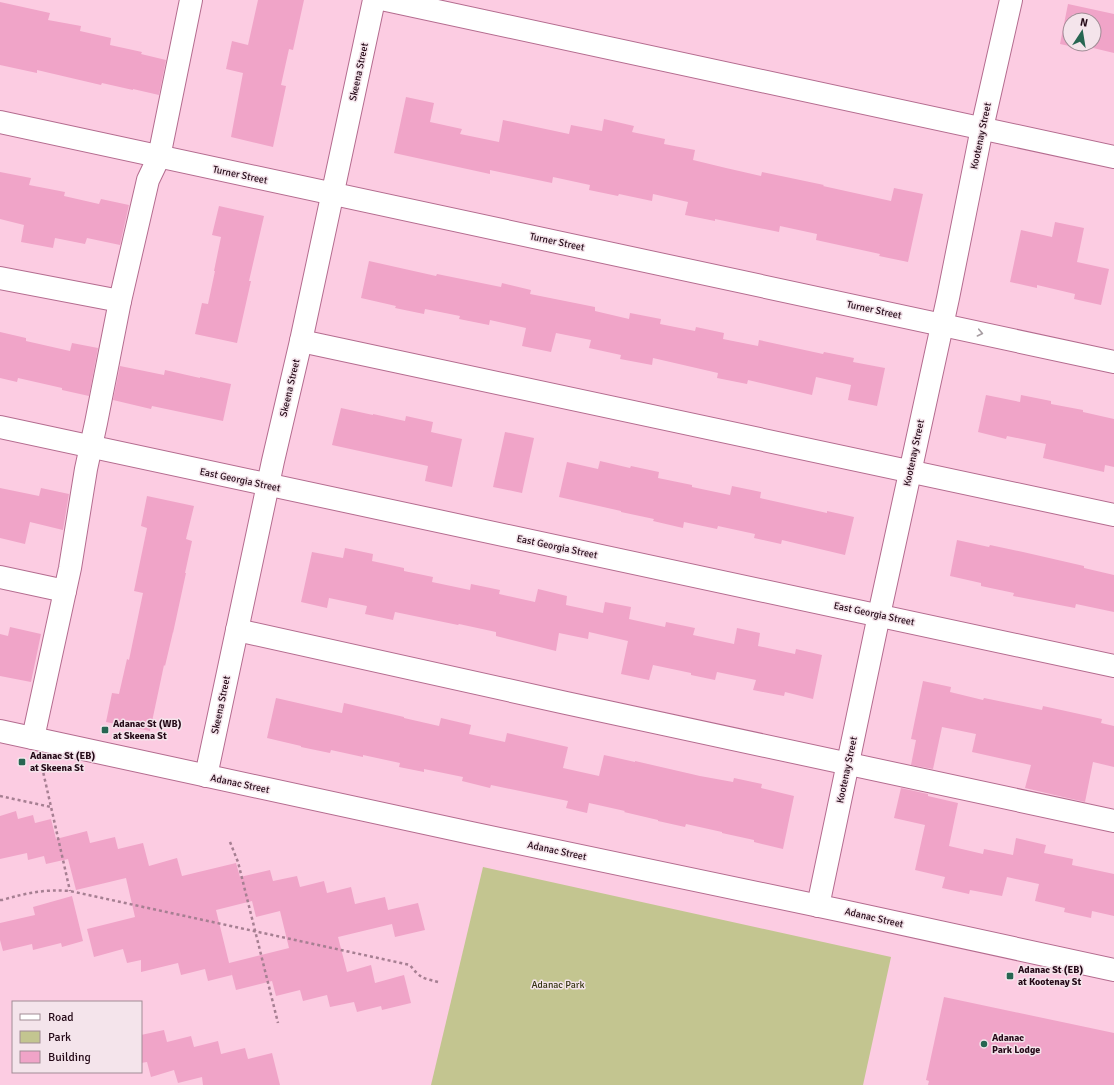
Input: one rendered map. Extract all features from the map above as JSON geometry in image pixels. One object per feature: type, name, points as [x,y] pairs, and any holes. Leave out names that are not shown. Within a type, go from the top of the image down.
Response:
[{"type":"street","points":[[33,738],[70,568],[86,469],[120,301],[148,180],[159,157],[191,0]]},
{"type":"street","name":"Skeena Street","points":[[206,776],[374,0]]},
{"type":"street","points":[[386,0],[1114,156]]},
{"type":"street","name":"Kootenay Street","points":[[818,906],[942,325],[982,128],[1011,0]]},
{"type":"street","name":"Turner Street","points":[[0,122],[1114,362]]},
{"type":"street","points":[[0,278],[120,301]]},
{"type":"street","points":[[301,341],[1114,516]]},
{"type":"street","name":"East Georgia Street","points":[[0,427],[268,486],[1114,666]]},
{"type":"street","points":[[0,577],[65,591]]},
{"type":"street","points":[[237,630],[550,700],[1114,821]]},
{"type":"street","name":"Adanac Street","points":[[0,731],[1114,970]]},
{"type":"path","points":[[42,767],[70,891]]},
{"type":"path","points":[[0,796],[51,807]]},
{"type":"path","points":[[230,842],[238,862],[278,1023]]},
{"type":"path","points":[[0,900],[41,891],[70,891],[410,965],[418,975],[438,982]]},
{"type":"green space","name":"Adanac Park","points":[[483,867],[891,957],[863,1085],[431,1085]]},
{"type":"building","points":[[258,0],[304,0],[293,50],[289,49],[281,85],[286,86],[273,147],[231,137],[243,73],[226,69],[232,41],[248,45]]},
{"type":"building","points":[[0,2],[50,13],[48,20],[81,26],[80,31],[111,38],[110,45],[142,52],[141,54],[166,60],[159,95],[102,83],[101,85],[37,70],[37,73],[0,65]]},
{"type":"building","points":[[1068,4],[1114,14],[1114,53],[1102,50],[1102,12],[1066,12]]},
{"type":"building","points":[[1062,34],[1062,44],[1060,44]]},
{"type":"building","points":[[406,97],[434,103],[430,122],[462,129],[460,134],[499,142],[503,120],[569,134],[571,125],[602,131],[604,119],[634,126],[632,132],[665,139],[664,144],[695,150],[693,160],[726,168],[761,176],[762,172],[891,201],[894,188],[923,194],[908,262],[879,256],[880,254],[816,240],[817,234],[780,226],[779,232],[715,219],[715,221],[685,215],[688,202],[653,194],[652,201],[619,194],[618,196],[589,190],[590,185],[553,177],[552,183],[490,170],[490,174],[394,153]]},
{"type":"building","points":[[0,172],[31,178],[29,185],[65,192],[64,196],[99,204],[101,199],[129,205],[120,245],[87,238],[85,244],[55,238],[53,248],[21,242],[24,225],[0,219]]},
{"type":"building","points":[[219,206],[264,216],[237,343],[195,334],[202,303],[208,304],[215,271],[221,237],[212,235]]},
{"type":"building","points":[[1055,222],[1084,228],[1077,262],[1109,269],[1101,305],[1074,299],[1075,294],[1037,285],[1037,288],[1010,282],[1021,230],[1052,237]]},
{"type":"building","points":[[369,261],[436,276],[437,274],[501,287],[502,283],[531,290],[530,294],[595,307],[595,311],[629,319],[630,313],[661,319],[660,324],[695,331],[696,327],[724,333],[723,339],[758,346],[759,340],[823,354],[824,352],[854,358],[853,362],[885,368],[877,406],[848,400],[851,385],[816,377],[812,395],[748,380],[747,384],[717,378],[718,373],[653,358],[652,365],[620,359],[621,355],[589,348],[591,340],[556,333],[551,352],[522,346],[526,328],[490,320],[489,325],[459,319],[460,316],[425,309],[424,314],[395,308],[396,306],[361,298]]},
{"type":"building","points":[[0,332],[26,338],[26,341],[70,351],[72,343],[98,348],[89,396],[18,378],[17,382],[0,378]]},
{"type":"building","points":[[120,366],[164,375],[165,370],[231,384],[223,421],[152,406],[151,409],[113,400]]},
{"type":"building","points":[[986,395],[1020,402],[1021,395],[1051,401],[1051,404],[1083,410],[1083,412],[1114,419],[1114,467],[1105,465],[1104,472],[1043,458],[1046,444],[1007,436],[1006,439],[978,432]]},
{"type":"building","points":[[341,408],[405,421],[406,416],[433,422],[431,432],[462,439],[452,487],[425,481],[428,466],[332,445]]},
{"type":"building","points":[[505,432],[534,438],[522,493],[493,487]]},
{"type":"building","points":[[600,461],[630,468],[631,466],[659,472],[658,478],[692,485],[692,487],[730,495],[732,486],[761,492],[760,498],[827,513],[827,511],[854,517],[845,555],[782,540],[781,544],[754,538],[755,534],[718,526],[717,529],[684,522],[683,528],[653,521],[654,519],[559,497],[567,462],[598,469]]},
{"type":"building","points":[[0,488],[39,496],[41,488],[69,494],[63,530],[30,522],[25,544],[0,538]]},
{"type":"building","points":[[147,496],[194,506],[186,539],[192,541],[186,573],[150,731],[106,722],[112,693],[119,694],[127,659],[129,660],[143,593],[134,591],[147,528],[141,526]]},
{"type":"building","points":[[957,540],[1023,552],[1084,566],[1084,568],[1114,575],[1114,612],[1076,604],[1075,608],[1013,596],[1014,593],[981,586],[981,583],[950,576]]},
{"type":"building","points":[[345,548],[373,554],[372,561],[404,568],[404,571],[433,577],[432,582],[470,590],[471,584],[500,590],[499,594],[535,602],[538,589],[567,596],[566,605],[603,613],[605,602],[631,607],[629,619],[665,627],[666,622],[695,628],[693,635],[734,644],[737,628],[760,633],[758,646],[795,654],[796,649],[822,655],[813,699],[785,692],[784,696],[753,690],[756,680],[717,672],[715,680],[653,665],[649,680],[621,674],[628,641],[589,632],[588,639],[559,633],[556,651],[496,636],[496,632],[459,624],[395,612],[393,620],[365,614],[367,606],[329,598],[327,608],[301,602],[312,552],[343,558]]},
{"type":"building","points":[[10,627],[41,634],[31,682],[0,676],[0,634],[8,636]]},
{"type":"building","points":[[923,681],[951,687],[950,692],[983,700],[984,698],[1042,710],[1043,706],[1102,719],[1101,723],[1114,726],[1114,767],[1093,762],[1085,802],[1063,797],[1025,788],[1031,765],[972,752],[976,734],[942,727],[933,769],[911,765],[916,740],[911,739]]},
{"type":"building","points":[[276,698],[342,713],[344,703],[439,726],[441,718],[471,725],[469,734],[505,742],[507,733],[568,747],[563,768],[599,776],[604,755],[700,776],[733,782],[734,778],[762,784],[761,788],[794,796],[783,849],[722,832],[686,824],[685,827],[589,803],[587,813],[566,808],[568,801],[491,785],[490,788],[462,781],[463,777],[424,769],[424,772],[399,767],[400,763],[331,750],[330,753],[267,738]]},
{"type":"building","points":[[901,788],[958,803],[949,846],[983,854],[984,849],[1013,855],[1016,838],[1046,845],[1044,853],[1073,859],[1072,865],[1114,874],[1114,916],[1092,911],[1091,918],[1064,912],[1065,908],[1035,901],[1039,884],[1007,877],[1002,896],[970,890],[969,894],[942,888],[945,877],[915,870],[925,825],[894,818]]},
{"type":"building","points":[[16,811],[18,819],[33,815],[35,823],[51,819],[56,839],[87,831],[90,843],[115,837],[118,849],[143,843],[149,866],[177,858],[182,876],[236,863],[240,877],[270,870],[273,881],[297,876],[300,887],[324,881],[327,893],[351,887],[355,904],[385,897],[388,910],[418,903],[425,930],[395,937],[392,924],[338,937],[347,972],[371,965],[375,983],[404,975],[411,1003],[382,1010],[381,1006],[357,1012],[354,1002],[330,1007],[327,995],[303,1001],[300,990],[276,996],[272,981],[236,990],[230,967],[232,975],[208,981],[205,969],[181,975],[178,963],[141,972],[141,960],[127,963],[123,949],[94,957],[87,929],[135,917],[126,878],[76,890],[68,859],[46,864],[44,856],[28,860],[27,853],[0,859],[0,816]],"holes":[[[252,901],[256,917],[280,911],[289,948],[229,963],[216,910]]]},
{"type":"building","points":[[72,896],[83,941],[62,947],[61,943],[33,950],[32,944],[3,951],[0,940],[0,923],[35,915],[33,907]]},
{"type":"building","name":"Adanac Park Lodge","points":[[944,997],[1114,1033],[1114,1085],[928,1085],[929,1081],[926,1080]]},
{"type":"building","points":[[164,1030],[167,1042],[191,1036],[194,1047],[218,1041],[221,1054],[245,1048],[248,1059],[272,1053],[280,1085],[203,1085],[202,1077],[178,1083],[174,1070],[151,1077],[147,1062],[142,1063],[142,1035]]},
{"type":"place","name":"Adanac St (WB) at Skeena St","points":[[105,730]]},
{"type":"place","name":"Adanac St (EB) at Skeena St","points":[[22,762]]},
{"type":"place","name":"Adanac St (EB) at Kootenay St","points":[[1010,976]]},
{"type":"place","name":"Adanac Park Lodge","points":[[984,1044]]}]
